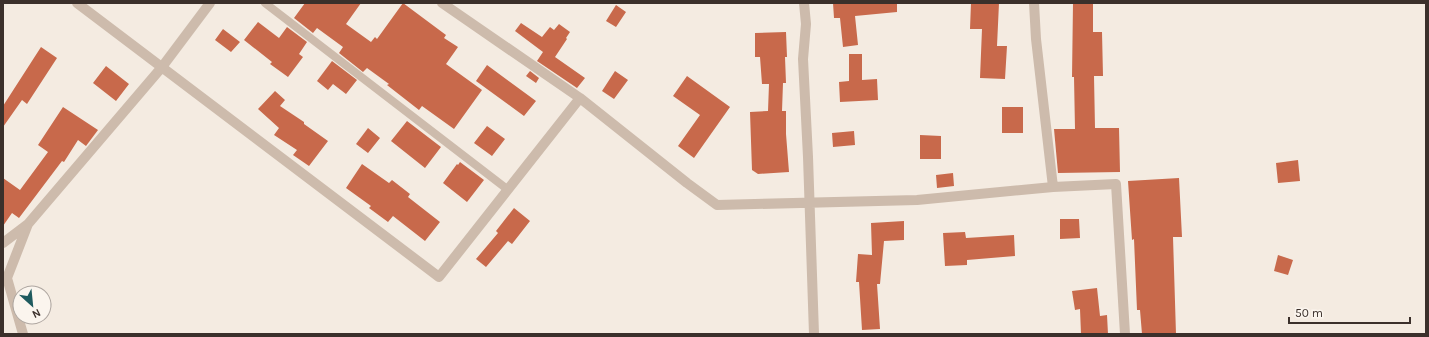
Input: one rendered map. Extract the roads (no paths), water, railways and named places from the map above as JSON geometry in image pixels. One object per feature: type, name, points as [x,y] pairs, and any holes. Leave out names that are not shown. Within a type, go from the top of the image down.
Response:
[{"type":"street","points":[[77,3],[439,277],[580,98]]},
{"type":"street","points":[[3,243],[28,224],[162,67],[210,3]]},
{"type":"street","points":[[442,3],[580,98],[717,205],[917,200],[1116,184],[1125,334]]},
{"type":"street","points":[[804,3],[806,24],[803,59],[814,334]]},
{"type":"street","points":[[1034,3],[1036,39],[1053,188]]},
{"type":"street","points":[[23,334],[7,278],[28,224]]},
{"type":"lane","points":[[265,3],[507,189]]}]
